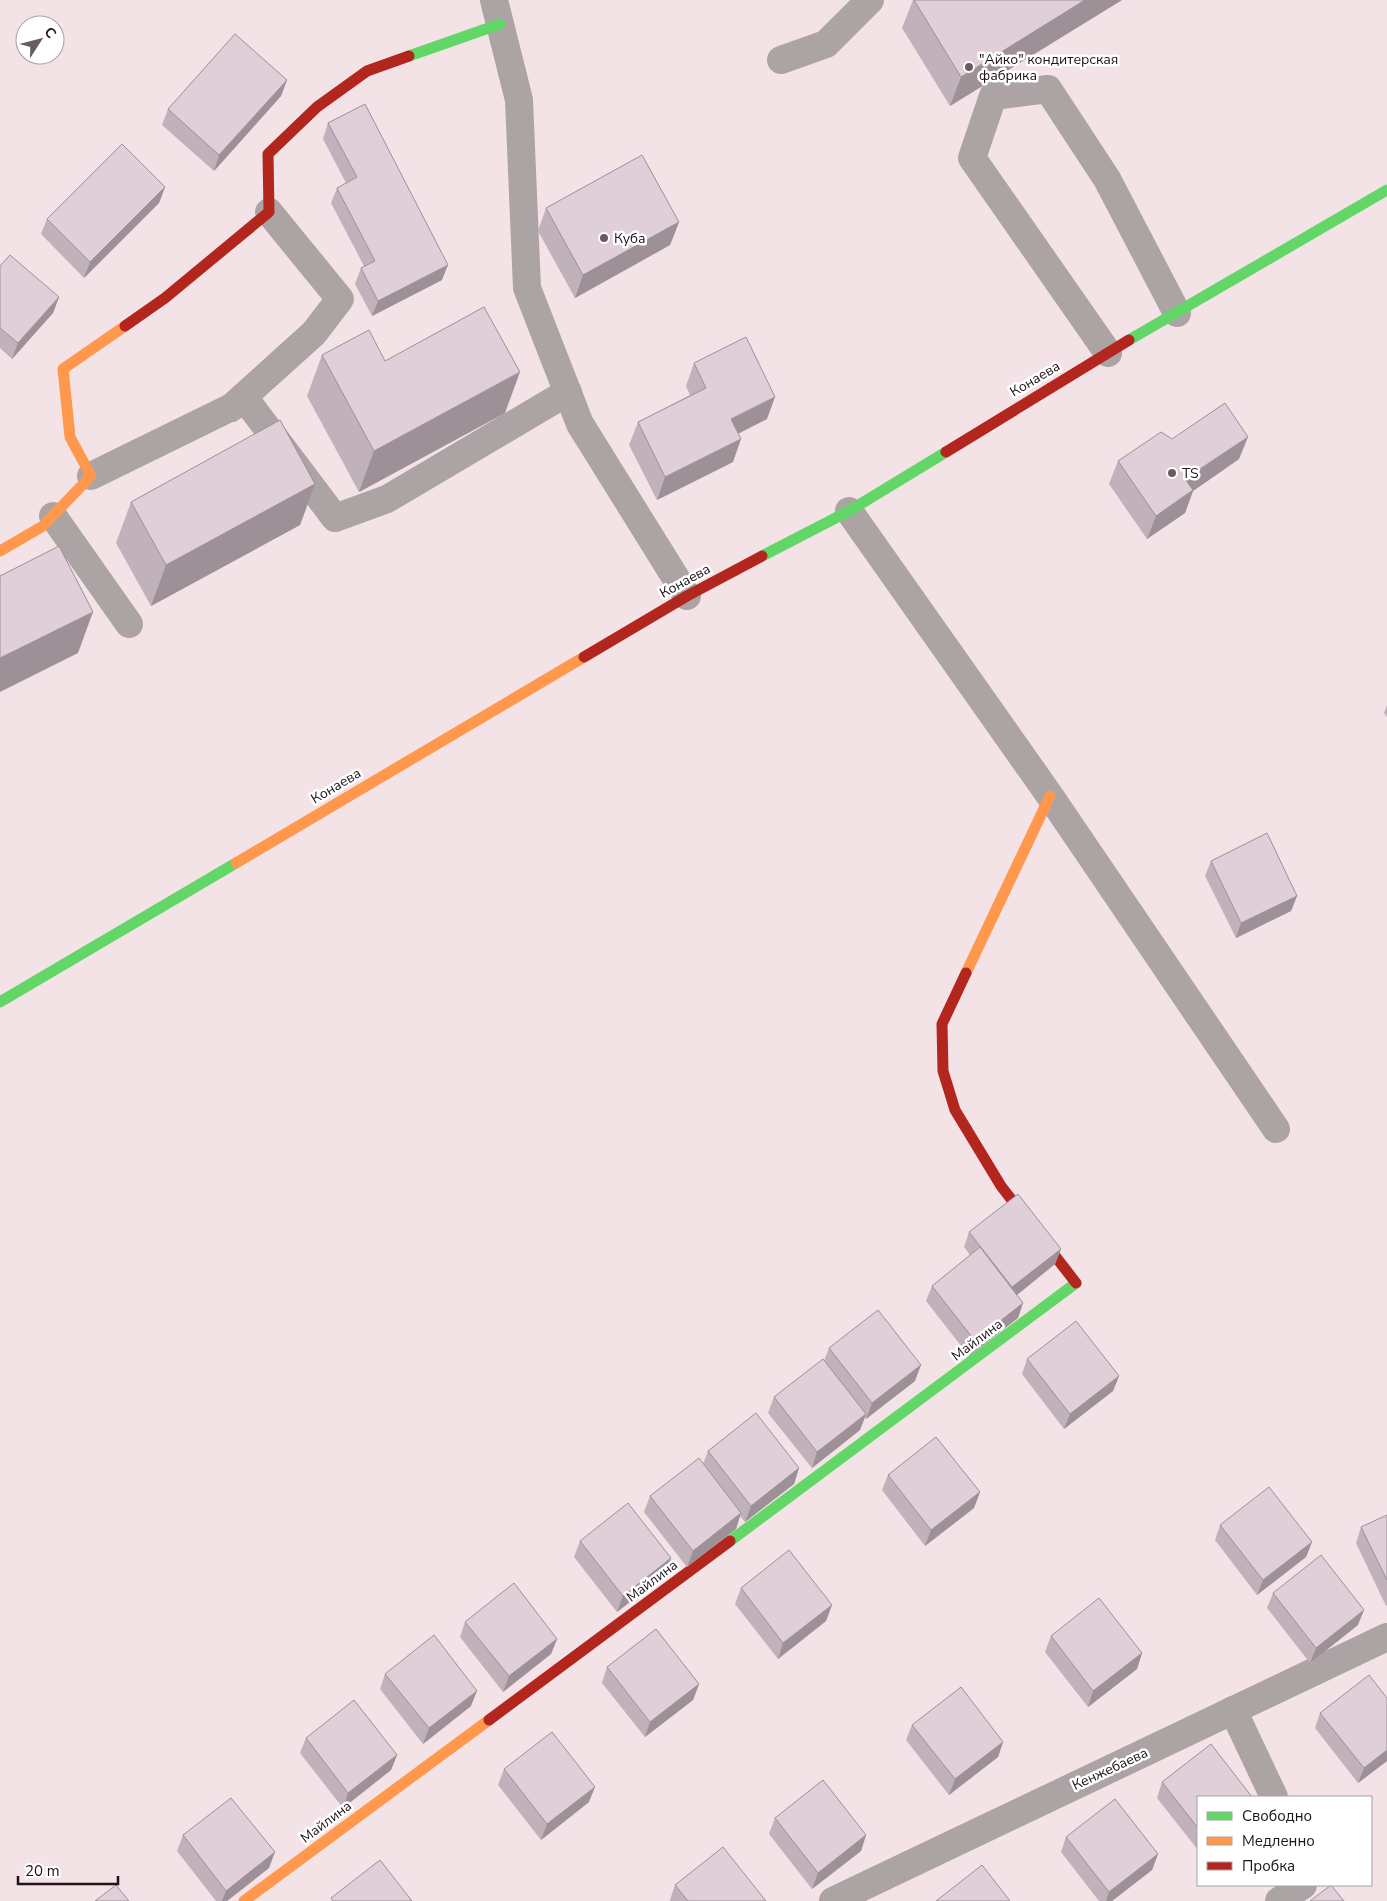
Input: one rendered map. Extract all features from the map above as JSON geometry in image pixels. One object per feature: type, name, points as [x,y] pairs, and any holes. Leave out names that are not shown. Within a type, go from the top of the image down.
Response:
[{"type":"street","points":[[781,60],[826,44],[870,0]]},
{"type":"street","points":[[231,408],[314,333],[340,299],[270,212],[268,154],[317,107],[367,71],[497,12],[519,100],[527,288],[580,424],[687,596]]},
{"type":"street","points":[[1108,353],[972,158],[993,96],[1048,89],[1107,179],[1177,313]]},
{"type":"street","name":"Конаева","points":[[0,1002],[687,596],[849,511],[1108,353],[1387,190]]},
{"type":"street","points":[[91,476],[70,437],[63,369],[165,298],[270,212]]},
{"type":"street","points":[[0,550],[43,526],[91,476],[246,400],[335,518],[387,499],[568,392]]},
{"type":"street","points":[[849,511],[1050,796],[1276,1129]]},
{"type":"street","points":[[52,516],[129,624]]},
{"type":"street","name":"Майлина","points":[[244,1901],[1077,1284],[1001,1186],[955,1110],[943,1071],[942,1024],[1050,796]]},
{"type":"street","name":"Кенжебаева","points":[[833,1901],[1233,1710],[1385,1641]]},
{"type":"street","points":[[1233,1710],[1274,1796]]},
{"type":"street","points":[[1278,1901],[1300,1886]]},
{"type":"building","points":[[914,0],[1085,0],[961,77]]},
{"type":"building","points":[[235,34],[287,80],[219,155],[168,109]]},
{"type":"building","points":[[365,104],[448,265],[378,301],[361,268],[375,261],[337,188],[357,177],[328,123]]},
{"type":"building","points":[[122,144],[165,187],[90,262],[47,219]]},
{"type":"building","name":"Куба","points":[[642,155],[679,222],[583,275],[546,208]]},
{"type":"building","points":[[10,255],[59,297],[18,343],[0,328],[0,266]]},
{"type":"building","points":[[484,307],[520,372],[374,451],[322,355],[369,330],[385,361]]},
{"type":"building","points":[[746,337],[775,397],[731,419],[741,439],[665,477],[638,422],[706,388],[694,363]]},
{"type":"building","points":[[1225,403],[1248,437],[1185,479],[1193,490],[1156,516],[1118,461],[1161,432],[1172,439]]},
{"type":"building","points":[[280,420],[315,484],[166,565],[131,502]]},
{"type":"building","points":[[59,546],[93,612],[0,658],[0,576]]},
{"type":"building","points":[[1267,833],[1297,896],[1241,923],[1211,861]]},
{"type":"building","points":[[1018,1194],[1061,1249],[1012,1287],[969,1232]]},
{"type":"building","points":[[980,1247],[1023,1303],[975,1341],[932,1286]]},
{"type":"building","points":[[878,1310],[921,1365],[872,1403],[829,1348]]},
{"type":"building","points":[[1076,1321],[1119,1376],[1070,1414],[1027,1359]]},
{"type":"building","points":[[823,1359],[866,1414],[817,1452],[774,1397]]},
{"type":"building","points":[[756,1413],[799,1468],[751,1506],[708,1451]]},
{"type":"building","points":[[936,1437],[980,1492],[931,1530],[888,1475]]},
{"type":"building","points":[[699,1458],[741,1513],[693,1551],[650,1496]]},
{"type":"building","points":[[1269,1487],[1312,1542],[1263,1580],[1220,1525]]},
{"type":"building","points":[[628,1503],[671,1558],[623,1596],[580,1541]]},
{"type":"building","points":[[1387,1515],[1387,1580],[1361,1527]]},
{"type":"building","points":[[789,1550],[832,1605],[783,1643],[741,1588]]},
{"type":"building","points":[[1321,1555],[1364,1610],[1316,1648],[1273,1593]]},
{"type":"building","points":[[514,1583],[557,1639],[509,1676],[465,1622]]},
{"type":"building","points":[[1099,1598],[1142,1653],[1093,1691],[1051,1636]]},
{"type":"building","points":[[656,1629],[699,1684],[650,1722],[607,1667]]},
{"type":"building","points":[[434,1635],[477,1691],[429,1728],[385,1674]]},
{"type":"building","points":[[1369,1675],[1387,1698],[1387,1750],[1364,1768],[1320,1713]]},
{"type":"building","points":[[961,1687],[1003,1742],[955,1779],[912,1725]]},
{"type":"building","points":[[354,1700],[397,1755],[348,1793],[306,1738]]},
{"type":"building","points":[[552,1732],[595,1787],[547,1824],[504,1769]]},
{"type":"building","points":[[1211,1744],[1251,1796],[1197,1796],[1197,1827],[1162,1782]]},
{"type":"building","points":[[823,1780],[866,1835],[818,1873],[775,1818]]},
{"type":"building","points":[[231,1798],[275,1852],[226,1891],[183,1835]]},
{"type":"building","points":[[1115,1799],[1158,1854],[1109,1892],[1066,1837]]},
{"type":"building","points":[[723,1847],[766,1901],[688,1901],[675,1885]]},
{"type":"building","points":[[380,1860],[412,1901],[333,1901],[331,1898]]},
{"type":"building","points":[[982,1865],[1010,1901],[936,1901]]},
{"type":"building","points":[[116,1885],[129,1901],[95,1901]]},
{"type":"building","points":[[1332,1886],[1344,1901],[1310,1901]]},
{"type":"traffic: fast","points":[[409,56],[500,24]]},
{"type":"traffic: fast","points":[[1129,340],[1387,190]]},
{"type":"traffic: fast","points":[[762,556],[849,511],[946,452]]},
{"type":"traffic: fast","points":[[0,1002],[236,863]]},
{"type":"traffic: fast","points":[[730,1541],[1076,1283]]},
{"type":"traffic: slow","points":[[0,551],[43,526],[91,476],[70,437],[63,369],[125,326]]},
{"type":"traffic: slow","points":[[236,863],[584,657]]},
{"type":"traffic: slow","points":[[966,973],[1050,796]]},
{"type":"traffic: slow","points":[[244,1901],[489,1720]]},
{"type":"traffic: jam","points":[[125,326],[165,298],[269,212],[268,154],[317,107],[367,71],[409,56]]},
{"type":"traffic: jam","points":[[946,452],[1129,340]]},
{"type":"traffic: jam","points":[[584,657],[687,596],[762,556]]},
{"type":"traffic: jam","points":[[966,973],[942,1024],[943,1071],[955,1110],[1001,1186],[1076,1283]]},
{"type":"traffic: jam","points":[[489,1720],[730,1541]]},
{"type":"place","name":"\"Айко\" кондитерская фабрика","points":[[969,67]]},
{"type":"place","name":"Куба","points":[[604,238]]},
{"type":"place","name":"TS","points":[[1172,473]]}]
